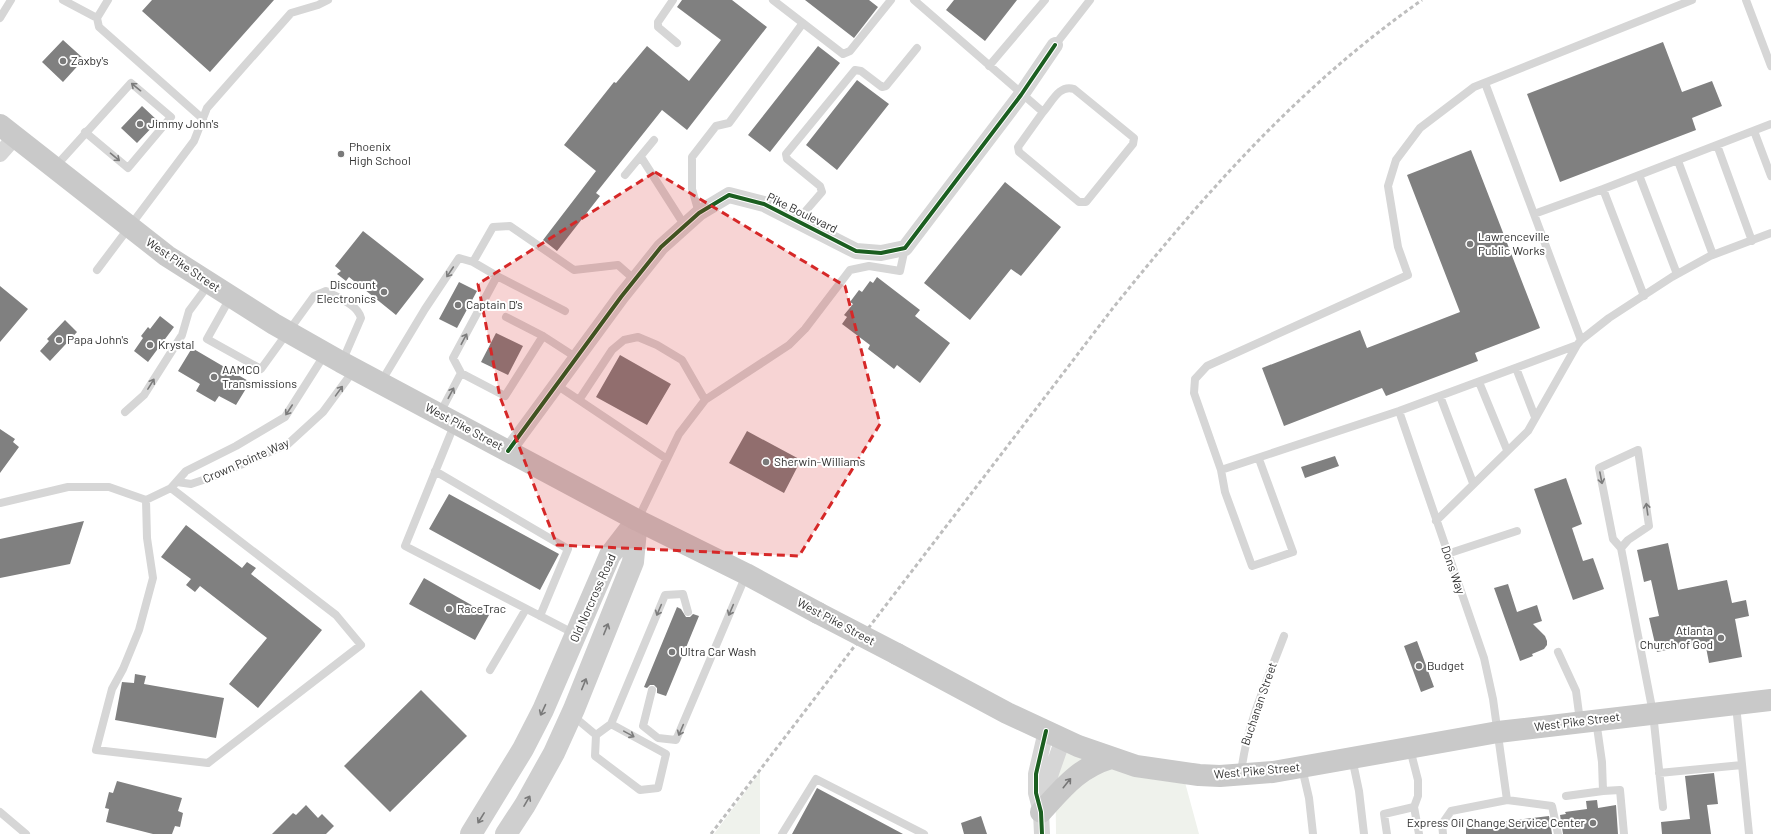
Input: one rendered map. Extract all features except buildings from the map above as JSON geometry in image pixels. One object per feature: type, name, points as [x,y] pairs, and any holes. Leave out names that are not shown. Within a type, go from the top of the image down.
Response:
[{"type":"main road","name":"West Pike Street","points":[[8,131],[167,256],[208,284],[341,362],[638,520],[746,574],[1007,713],[1054,735],[1111,758],[1136,766],[1175,772],[1220,776],[1241,775],[1302,767],[1498,732],[1588,720],[1771,700]]},
{"type":"main road","name":"Old Norcross Road","points":[[471,834],[523,749],[543,710],[610,555],[638,520]]},
{"type":"main road","name":"Old Norcross Road","points":[[506,834],[525,805],[554,753],[572,714],[633,562],[638,520]]},
{"type":"main road","points":[[1041,812],[1072,778],[1100,761],[1111,758]]},
{"type":"street","points":[[905,248],[1021,94],[1055,45]]},
{"type":"street","points":[[0,154],[8,131]]},
{"type":"street","name":"Pike Boulevard","points":[[508,451],[558,386],[576,358],[661,247],[699,213],[729,195],[764,204],[856,251],[881,253],[905,248]]},
{"type":"street","points":[[1042,834],[1041,812],[1036,793],[1036,774],[1054,735]]},
{"type":"lane","points":[[0,18],[11,0]]},
{"type":"lane","points":[[63,0],[98,18]]},
{"type":"lane","points":[[108,0],[98,18],[99,27],[203,119]]},
{"type":"lane","points":[[97,270],[194,141],[207,108],[291,13],[318,5],[328,0]]},
{"type":"lane","points":[[673,0],[658,22],[658,27],[677,44]]},
{"type":"lane","points":[[772,0],[843,54],[850,51],[891,0]]},
{"type":"lane","points":[[914,0],[923,3],[989,66],[1043,112]]},
{"type":"lane","points":[[989,66],[1045,0]]},
{"type":"lane","points":[[1055,45],[1090,0]]},
{"type":"lane","points":[[1259,459],[1293,552],[1252,566],[1225,492],[1221,470],[1194,393],[1195,380],[1207,366],[1408,275],[1398,247],[1388,186],[1396,160],[1420,128],[1474,87],[1692,0]]},
{"type":"lane","points":[[1746,0],[1771,66]]},
{"type":"lane","points":[[699,213],[692,190],[692,157],[716,126],[729,123],[802,23]]},
{"type":"lane","points":[[797,221],[822,192],[820,186],[787,159],[786,154],[855,70],[861,71],[882,87],[886,86],[917,48]]},
{"type":"lane","points":[[55,168],[85,132],[131,82],[171,117],[128,168],[85,132]]},
{"type":"lane","points":[[1436,521],[1473,483],[1528,431],[1579,343],[1534,214],[1485,83]]},
{"type":"lane","points":[[1067,87],[1074,89],[1134,138],[1133,144],[1086,202],[1079,202],[1019,152],[1018,147],[1043,112],[1062,88],[1067,87]]},
{"type":"lane","points":[[1534,214],[1639,176],[1771,124]]},
{"type":"lane","points":[[1754,131],[1771,176]]},
{"type":"lane","points":[[625,176],[654,140]]},
{"type":"lane","points":[[1717,145],[1752,240]]},
{"type":"lane","points":[[641,157],[685,226]]},
{"type":"lane","points":[[1678,160],[1713,255]]},
{"type":"lane","points":[[1639,176],[1677,274]]},
{"type":"lane","points":[[1603,189],[1644,296]]},
{"type":"lane","points":[[473,262],[493,227],[510,226],[574,270],[618,265],[635,280]]},
{"type":"lane","points":[[1221,470],[1259,459],[1399,411],[1579,343],[1609,318],[1677,274],[1713,255],[1771,233]]},
{"type":"lane","points":[[638,520],[679,434],[705,400],[789,345],[805,329],[850,270],[869,266],[900,271],[905,248]]},
{"type":"lane","points":[[381,383],[425,309],[459,258],[473,262],[565,311]]},
{"type":"lane","points":[[497,276],[453,358],[461,373],[505,396],[544,336]]},
{"type":"lane","points":[[124,412],[144,395],[182,335],[189,311],[208,284]]},
{"type":"lane","points":[[231,298],[208,339],[260,369],[289,332],[314,296],[326,291],[332,294],[354,307],[359,312],[361,318],[341,362]]},
{"type":"lane","points":[[506,317],[544,336],[576,358]]},
{"type":"lane","points":[[579,400],[612,350],[624,340],[638,337],[657,345],[682,360],[705,400]]},
{"type":"lane","name":"Crown Pointe Way","points":[[146,500],[174,485],[186,471],[236,446],[285,417],[341,362]]},
{"type":"lane","name":"Crown Pointe Way","points":[[174,485],[192,484],[215,476],[288,444],[323,412],[341,362]]},
{"type":"lane","points":[[1516,368],[1535,418]]},
{"type":"lane","points":[[461,373],[435,471],[405,546],[576,635]]},
{"type":"lane","points":[[1479,382],[1507,450]]},
{"type":"lane","points":[[558,386],[667,459]]},
{"type":"lane","points":[[1440,396],[1473,483]]},
{"type":"lane","name":"Dons Way","points":[[1399,411],[1484,658],[1493,699],[1507,800]]},
{"type":"lane","points":[[1621,548],[1628,540],[1649,526],[1638,450],[1599,468],[1613,539],[1621,548],[1654,713],[1663,807]]},
{"type":"lane","points":[[435,471],[568,549],[540,616]]},
{"type":"lane","points":[[0,503],[75,487],[109,487],[146,500],[147,538],[153,578],[139,630],[123,669],[112,689],[96,750],[208,763],[361,645],[336,615],[174,485]]},
{"type":"lane","points":[[1447,554],[1517,531]]},
{"type":"lane","points":[[652,690],[643,726],[658,738],[676,740],[746,574]]},
{"type":"lane","points":[[596,735],[611,724],[665,595],[683,594],[688,612]]},
{"type":"lane","points":[[490,670],[526,609]]},
{"type":"lane","name":"Buchanan Street","points":[[1241,775],[1243,752],[1249,730],[1284,636]]},
{"type":"lane","points":[[1558,652],[1588,720],[1602,762],[1603,791]]},
{"type":"lane","points":[[1736,704],[1749,834]]},
{"type":"lane","points":[[572,714],[596,735]]},
{"type":"lane","points":[[596,735],[595,756],[640,790],[658,788],[666,754],[611,724]]},
{"type":"lane","points":[[1410,748],[1418,780],[1418,796],[1414,807],[1419,834]]},
{"type":"lane","points":[[1352,758],[1359,791],[1364,834]]},
{"type":"lane","points":[[1659,773],[1742,765]]},
{"type":"lane","points":[[1302,767],[1309,798],[1313,834]]},
{"type":"lane","points":[[782,834],[816,779],[924,834]]},
{"type":"lane","points":[[1566,796],[1620,790],[1624,834]]},
{"type":"lane","points":[[1443,834],[1442,824],[1451,811],[1507,800],[1552,806],[1558,834]]},
{"type":"lane","points":[[1387,834],[1384,814],[1414,807]]},
{"type":"lane","points":[[0,812],[26,834]]},
{"type":"highlighted area","points":[[655,172],[845,286],[880,424],[799,556],[557,545],[500,397],[478,284]]},
{"type":"shaded area","points":[[1055,750],[1183,775],[1199,834],[1056,834]]},
{"type":"shaded area","points":[[760,772],[760,834],[714,834]]},
{"type":"railway","points":[[711,834],[1113,308],[1148,265],[1219,182],[1295,105],[1335,68],[1377,33],[1422,0]]},
{"type":"cycle path","points":[[508,451],[621,297],[661,247],[699,213],[729,195],[764,204],[856,251],[881,253],[905,248],[1021,95],[1055,45]]},
{"type":"cycle path","points":[[1042,834],[1041,812],[1036,793],[1036,774],[1046,731]]},
{"type":"place","name":"Zaxby's","points":[[63,61]]},
{"type":"place","name":"Jimmy John's","points":[[140,124]]},
{"type":"place","name":"Phoenix High School","points":[[341,154]]},
{"type":"place","name":"Lawrenceville Public Works","points":[[1470,244]]},
{"type":"place","name":"Discount Electronics","points":[[384,292]]},
{"type":"place","name":"Captain D's","points":[[458,305]]},
{"type":"place","name":"Papa John's","points":[[59,340]]},
{"type":"place","name":"Krystal","points":[[150,345]]},
{"type":"place","name":"AAMCO Transmissions","points":[[214,377]]},
{"type":"place","name":"Sherwin-Williams","points":[[766,462]]},
{"type":"place","name":"RaceTrac","points":[[449,609]]},
{"type":"place","name":"Atlanta Church of God","points":[[1721,638]]},
{"type":"place","name":"Ultra Car Wash","points":[[672,652]]},
{"type":"place","name":"Budget","points":[[1419,666]]},
{"type":"place","name":"Express Oil Change Service Center","points":[[1593,823]]}]
